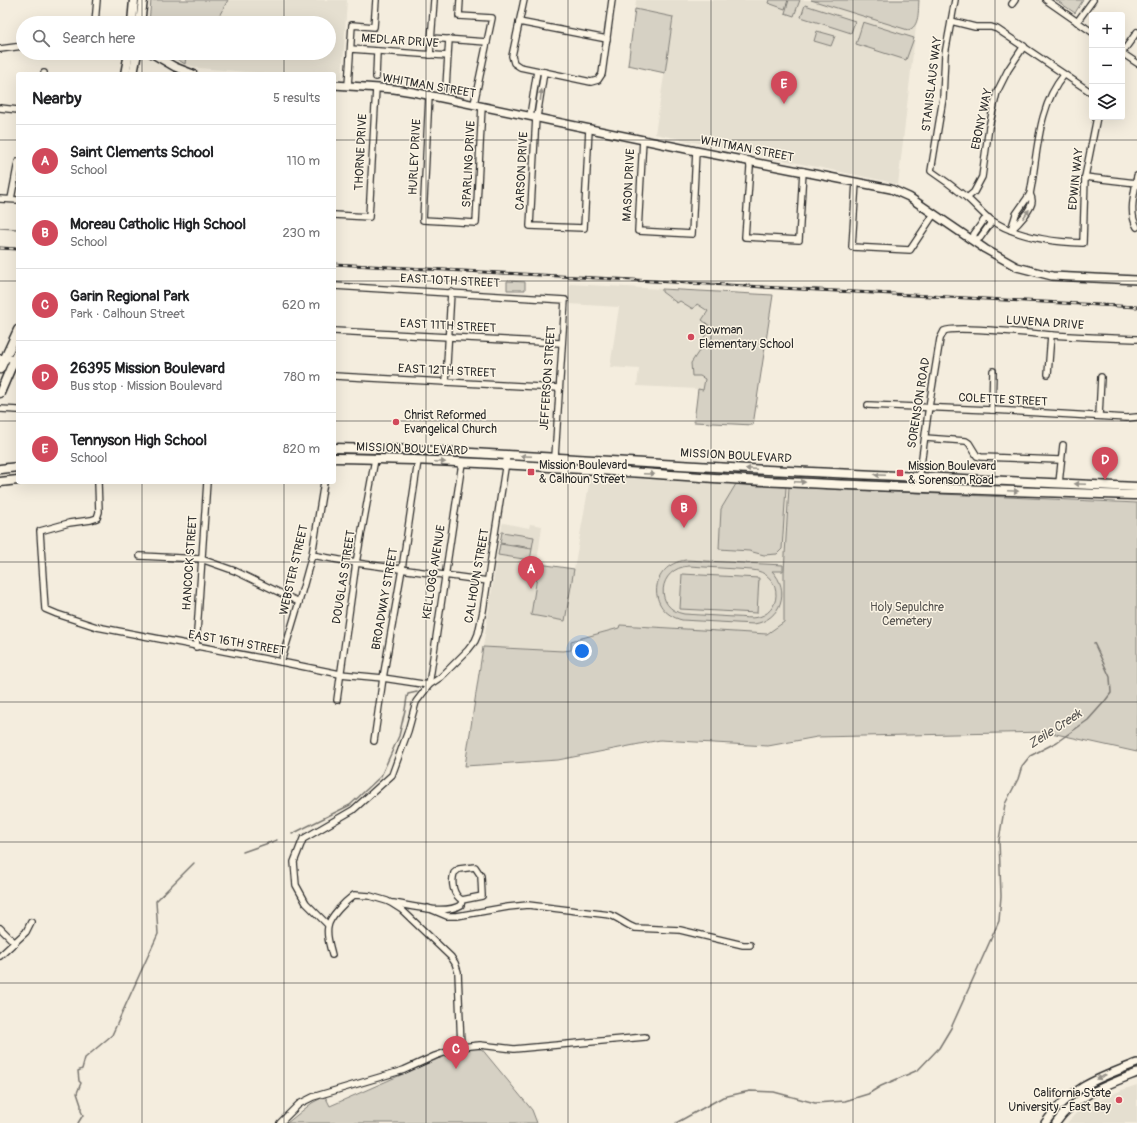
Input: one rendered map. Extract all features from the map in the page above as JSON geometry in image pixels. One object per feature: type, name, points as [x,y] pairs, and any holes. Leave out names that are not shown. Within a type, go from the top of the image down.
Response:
[{"type":"main road","points":[[133,16],[134,0]]},
{"type":"main road","points":[[141,16],[143,0]]},
{"type":"main road","points":[[125,72],[128,60]]},
{"type":"main road","points":[[133,72],[136,60]]},
{"type":"main road","points":[[0,369],[3,358],[16,334]]},
{"type":"main road","points":[[0,393],[16,358]]},
{"type":"main road","name":"MISSION BOULEVARD","points":[[336,448],[389,449],[554,457],[774,470],[1137,487]]},
{"type":"main road","name":"MISSION BOULEVARD","points":[[336,458],[505,465],[747,480],[1137,495]]},
{"type":"main road","points":[[594,470],[595,460]]},
{"type":"main road","points":[[0,469],[16,467]]},
{"type":"main road","points":[[747,480],[770,474],[774,470]]},
{"type":"main road","points":[[0,482],[16,480]]},
{"type":"street","points":[[96,16],[97,0]]},
{"type":"street","points":[[348,86],[352,25],[374,27],[376,0]]},
{"type":"street","points":[[430,55],[434,0]]},
{"type":"street","points":[[460,0],[459,16],[492,18],[474,104]]},
{"type":"street","points":[[524,0],[512,56],[514,63],[520,67],[591,82],[598,80],[602,74],[612,0]]},
{"type":"street","name":"STANISLAUS WAY","points":[[955,0],[945,54],[943,98],[931,171],[967,198]]},
{"type":"street","points":[[1046,0],[1089,30]]},
{"type":"street","points":[[1077,22],[1093,0]]},
{"type":"street","points":[[950,21],[976,27],[997,29],[1089,91]]},
{"type":"street","points":[[519,22],[607,40]]},
{"type":"street","points":[[1125,49],[1137,32]]},
{"type":"street","name":"MEDLAR DRIVE","points":[[431,38],[487,42]]},
{"type":"street","points":[[446,87],[449,39]]},
{"type":"street","name":"EBONY WAY","points":[[967,198],[974,192],[982,177],[989,127],[1001,80],[1024,46]]},
{"type":"street","points":[[0,49],[16,47]]},
{"type":"street","name":"MEDLAR DRIVE","points":[[350,49],[448,56]]},
{"type":"street","points":[[376,78],[377,51]]},
{"type":"street","points":[[1125,55],[1137,63]]},
{"type":"street","points":[[162,60],[174,67],[188,72]]},
{"type":"street","name":"CARSON DRIVE","points":[[537,71],[530,226],[584,228],[589,129]]},
{"type":"street","name":"CARSON DRIVE","points":[[534,117],[544,72]]},
{"type":"street","points":[[1011,230],[1016,214],[1030,194],[1046,107],[1057,84],[1064,75]]},
{"type":"street","name":"WHITMAN STREET","points":[[336,85],[404,90],[696,151],[749,160],[891,189],[903,194],[1006,262],[1039,274],[1064,277],[1137,280]]},
{"type":"street","name":"THORNE DRIVE","points":[[336,215],[369,217],[376,88]]},
{"type":"street","name":"HURLEY DRIVE","points":[[429,95],[423,220],[476,223]]},
{"type":"street","name":"SPARLING DRIVE","points":[[476,223],[482,106]]},
{"type":"street","points":[[0,108],[16,110]]},
{"type":"street","name":"EDWIN WAY","points":[[1011,230],[1054,242],[1082,243],[1085,177],[1096,120]]},
{"type":"street","name":"MASON DRIVE","points":[[643,139],[638,232],[692,234],[696,151]]},
{"type":"street","points":[[749,160],[750,167],[745,237],[799,240],[803,171]]},
{"type":"street","points":[[11,199],[16,173]]},
{"type":"street","points":[[1137,176],[1132,212],[1133,220],[1137,227]]},
{"type":"street","points":[[1085,177],[1136,183]]},
{"type":"street","points":[[856,182],[852,246],[910,250],[934,214]]},
{"type":"street","points":[[1011,230],[1020,222],[1030,207],[1032,201],[1030,194]]},
{"type":"street","points":[[967,198],[974,206],[989,218],[1011,230]]},
{"type":"street","points":[[0,199],[16,200]]},
{"type":"street","points":[[973,241],[980,238],[990,224],[989,218]]},
{"type":"street","name":"EAST 10TH STREET","points":[[336,286],[565,300]]},
{"type":"street","points":[[446,382],[451,292]]},
{"type":"street","name":"JEFFERSON STREET","points":[[554,457],[565,300]]},
{"type":"street","name":"LUVENA DRIVE","points":[[951,329],[1137,339]]},
{"type":"street","name":"SORENSON ROAD","points":[[918,487],[929,407],[942,335],[946,330],[951,329]]},
{"type":"street","name":"EAST 11TH STREET","points":[[336,331],[561,343]]},
{"type":"street","points":[[1048,374],[1051,335]]},
{"type":"street","points":[[3,358],[16,356]]},
{"type":"street","points":[[992,410],[993,371]]},
{"type":"street","name":"EAST 12TH STREET","points":[[336,376],[559,388]]},
{"type":"street","points":[[1099,416],[1101,377]]},
{"type":"street","name":"COLETTE STREET","points":[[868,405],[992,410],[1127,418],[1137,417]]},
{"type":"street","points":[[0,409],[16,410]]},
{"type":"street","points":[[925,438],[966,441],[977,456],[981,457],[1060,460]]},
{"type":"street","points":[[1059,483],[1060,460],[1063,445]]},
{"type":"street","name":"CALHOUN STREET","points":[[328,925],[306,903],[296,885],[294,862],[303,839],[353,810],[392,775],[416,702],[428,685],[441,677],[475,641],[478,634],[488,581],[507,455]]},
{"type":"street","name":"DOUGLAS STREET","points":[[337,700],[356,563],[375,459]]},
{"type":"street","name":"BROADWAY STREET","points":[[374,741],[418,461]]},
{"type":"street","name":"KELLOGG AVENUE","points":[[428,685],[462,463]]},
{"type":"street","name":"EAST 16TH STREET","points":[[98,484],[97,518],[40,531],[45,609],[97,627],[340,674],[383,678],[428,685]]},
{"type":"street","name":"HANCOCK STREET","points":[[196,646],[207,484]]},
{"type":"street","name":"WEBSTER STREET","points":[[282,662],[312,555],[324,484]]},
{"type":"street","points":[[312,555],[356,563],[488,581]]},
{"type":"street","points":[[140,556],[201,559],[235,571],[300,602]]},
{"type":"street","points":[[475,867],[481,876],[482,896],[462,900],[457,897],[454,888],[454,873],[459,869],[475,867]]},
{"type":"street","points":[[332,955],[327,935],[328,925],[338,910],[354,895],[370,896],[391,903],[428,908],[453,909],[462,905],[462,900]]},
{"type":"street","points":[[391,903],[402,910],[442,947],[455,963],[458,972],[460,992],[461,1047]]},
{"type":"street","points":[[428,908],[447,916],[457,916],[508,907],[539,906],[610,915],[635,928],[680,930],[750,945]]},
{"type":"street","points":[[0,956],[26,932],[30,922]]},
{"type":"street","points":[[0,928],[15,943]]},
{"type":"street","points":[[280,1123],[299,1104],[313,1097],[404,1070],[435,1056],[461,1047],[480,1044],[514,1049],[645,1037]]},
{"type":"street","points":[[1045,1123],[1063,1101],[1083,1086],[1100,1077],[1137,1063]]},
{"type":"street","points":[[1056,1123],[1077,1102],[1098,1090],[1137,1073]]},
{"type":"shaded area","points":[[151,0],[347,0],[342,79],[336,78],[336,72],[246,72],[199,68],[185,64],[178,60],[336,60],[336,16],[150,16]]},
{"type":"shaded area","points":[[636,0],[919,0],[898,185],[885,181],[655,134],[673,18],[635,9]]},
{"type":"shaded area","name":"Bowman Elementary School","points":[[570,284],[773,295],[753,425],[694,422],[698,389],[637,386],[639,369],[610,367],[619,307],[569,304]]},
{"type":"shaded area","points":[[589,476],[789,487],[784,572],[784,622],[767,634],[620,625],[619,628],[572,641],[571,650],[563,651],[483,647],[503,523],[529,528],[530,524],[542,526],[537,563],[574,569],[590,479]]},
{"type":"shaded area","name":"California State University - East Bay","points":[[1137,1085],[1137,1123],[1067,1123],[1079,1110],[1122,1090]]},
{"type":"green space","points":[[151,0],[228,0],[219,16],[150,16]]},
{"type":"green space","points":[[769,0],[788,0],[785,9],[768,3]]},
{"type":"green space","points":[[789,0],[800,0],[794,16],[785,13]]},
{"type":"green space","points":[[811,0],[919,0],[918,18],[915,25],[908,30]]},
{"type":"green space","points":[[1056,0],[1083,0],[1075,13]]},
{"type":"green space","points":[[805,5],[855,21],[851,33],[801,17]]},
{"type":"green space","points":[[635,9],[673,17],[665,73],[628,65]]},
{"type":"green space","points":[[863,22],[914,38],[906,60],[856,44]]},
{"type":"green space","points":[[817,31],[835,36],[831,46],[814,41]]},
{"type":"green space","points":[[178,60],[186,60],[185,64]]},
{"type":"green space","points":[[507,281],[525,282],[525,290],[507,290]]},
{"type":"green space","points":[[662,289],[773,295],[753,425],[694,422],[698,389],[703,390],[705,379],[700,376],[692,376],[691,363],[703,345],[700,343],[711,327],[702,320],[708,311],[697,304],[693,309],[680,301],[677,303],[662,292]]},
{"type":"green space","points":[[736,484],[786,487],[782,549],[777,554],[764,555],[749,551],[719,549],[721,509]]},
{"type":"green space","name":"Holy Sepulchre Cemetery","points":[[789,487],[1137,503],[1137,752],[1047,732],[817,737],[768,746],[660,740],[558,760],[465,766],[483,647],[563,651],[571,650],[571,641],[619,628],[620,625],[767,634],[784,622],[784,572]]},
{"type":"green space","points":[[502,532],[534,537],[532,548],[500,543]]},
{"type":"green space","points":[[500,544],[532,549],[530,560],[498,555]]},
{"type":"green space","points":[[686,560],[783,565],[783,571],[772,571],[778,579],[781,587],[782,595],[780,603],[777,610],[771,617],[754,624],[682,620],[670,615],[662,608],[658,598],[657,588],[659,579],[665,570],[674,564]],"holes":[[[689,566],[752,570],[761,572],[769,577],[776,591],[776,599],[773,607],[767,613],[759,617],[750,618],[684,614],[674,611],[668,605],[664,597],[663,589],[665,581],[670,574],[678,568]]]},
{"type":"green space","points":[[539,564],[574,569],[565,621],[531,615]]},
{"type":"green space","points":[[682,574],[759,578],[757,613],[680,609]]},
{"type":"green space","points":[[476,1042],[532,1110],[537,1123],[287,1123],[312,1103],[325,1096],[330,1106]]},
{"type":"waterway","points":[[0,228],[16,229]]},
{"type":"waterway","name":"Zeile Creek","points":[[676,1123],[723,1097],[750,1091],[774,1092],[815,1103],[845,1101],[868,1094],[881,1086],[918,1070],[939,1048],[951,1028],[999,921],[1001,896],[999,840],[1005,804],[1018,779],[1022,766],[1030,756],[1057,742],[1088,720],[1111,693],[1110,677],[1094,643]]},
{"type":"waterway","points":[[292,834],[350,805],[381,776],[399,736],[408,694],[417,692]]},
{"type":"waterway","points":[[243,852],[277,840]]},
{"type":"waterway","points":[[78,1123],[83,1115],[77,1093],[81,1083],[79,1081],[78,1071],[82,1069],[85,1058],[112,1035],[158,934],[156,901],[194,863]]},
{"type":"railway","points":[[0,248],[16,249]]},
{"type":"railway","points":[[336,264],[1137,307]]},
{"type":"place","name":"Tennyson High School","points":[[784,104]]},
{"type":"place","name":"Bowman Elementary School","points":[[691,337]]},
{"type":"place","name":"Christ Reformed Evangelical Church","points":[[396,422]]},
{"type":"place","name":"Mission Boulevard & Calhoun Street","points":[[531,472]]},
{"type":"place","name":"Mission Boulevard & Sorenson Road","points":[[900,473]]},
{"type":"place","name":"26395 Mission Boulevard","points":[[1105,480]]},
{"type":"place","name":"Moreau Catholic High School","points":[[684,528]]},
{"type":"place","name":"Saint Clements School","points":[[531,589]]},
{"type":"place","name":"Garin Regional Park","points":[[456,1069]]},
{"type":"place","name":"California State University - East Bay","points":[[1119,1100]]}]
